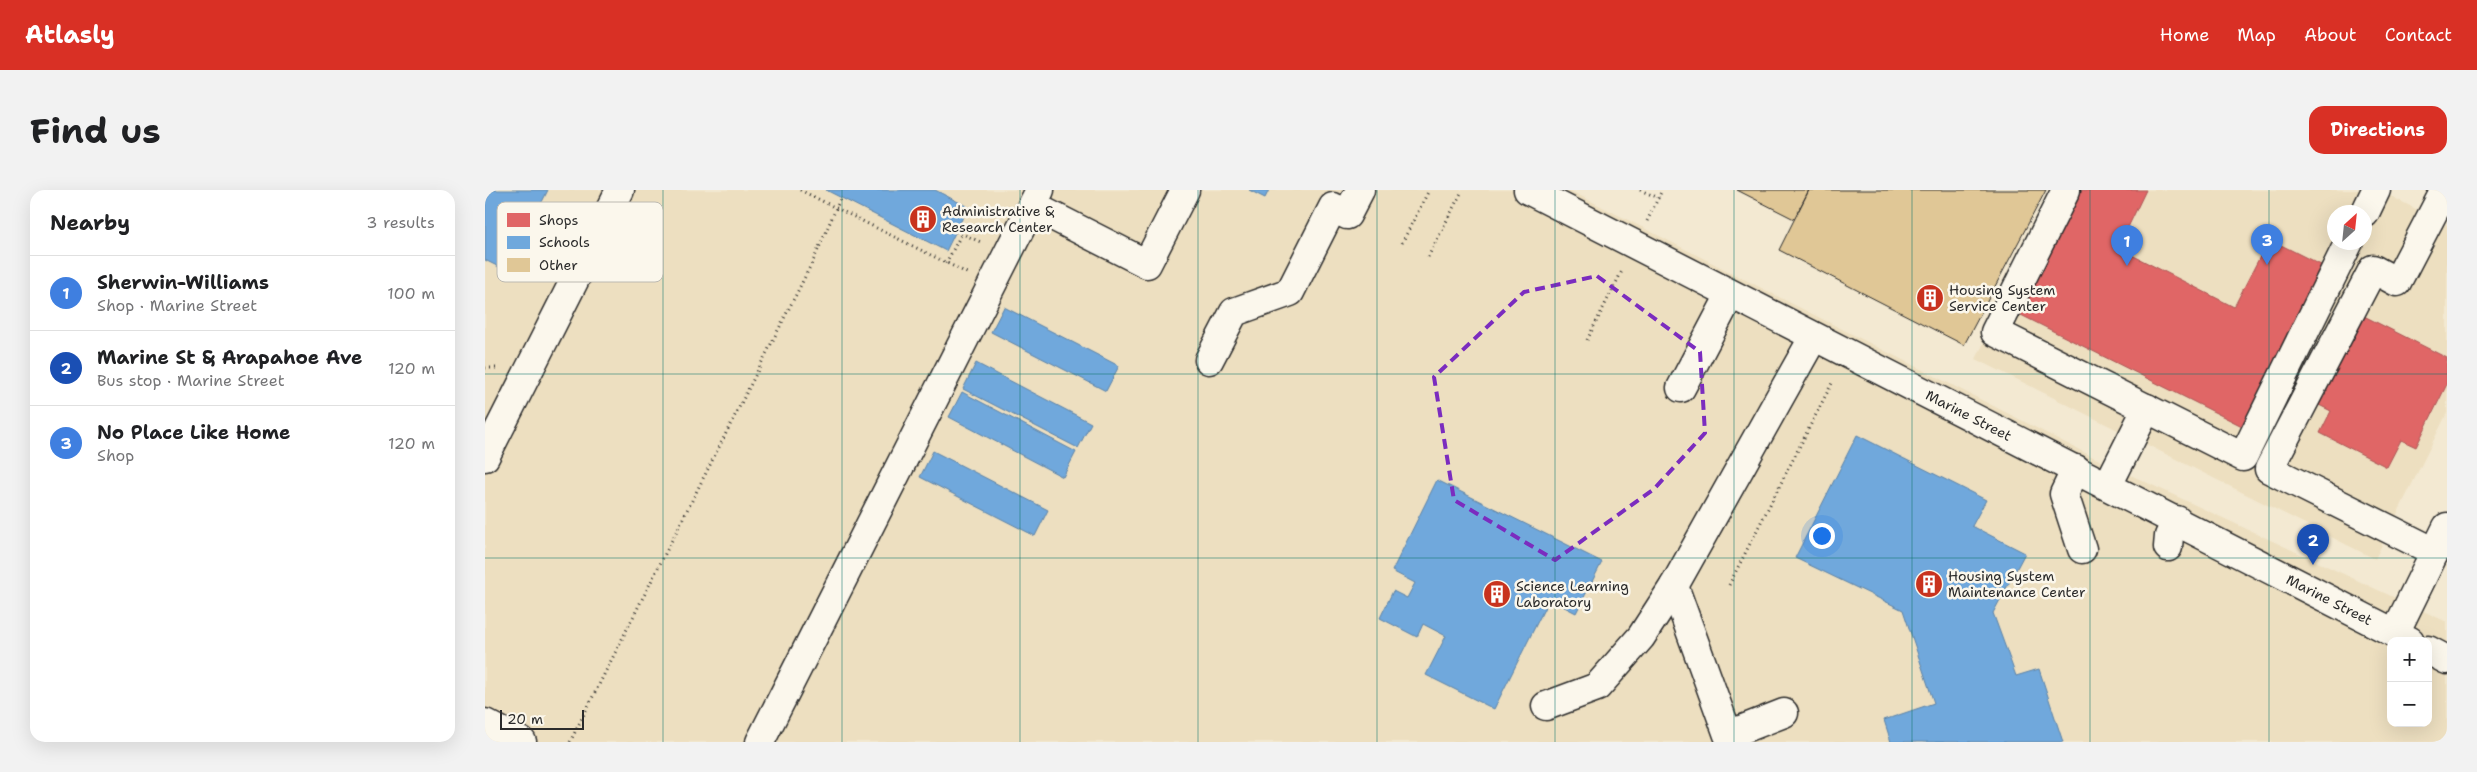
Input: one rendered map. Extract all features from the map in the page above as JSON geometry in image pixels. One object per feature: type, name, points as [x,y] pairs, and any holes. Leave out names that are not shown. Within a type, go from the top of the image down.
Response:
[{"type":"street","points":[[614,202],[620,190]]},
{"type":"street","points":[[760,742],[1036,198],[1147,264],[1185,190]]},
{"type":"street","points":[[1209,360],[1234,312],[1290,292],[1333,207],[1347,215],[1360,190]]},
{"type":"street","name":"Marine Street","points":[[1528,190],[1813,338],[2177,520],[2402,637]]},
{"type":"street","points":[[2066,190],[1995,332],[2243,457],[2346,250]]},
{"type":"street","points":[[2369,205],[2377,190]]},
{"type":"street","points":[[2435,552],[2269,469],[2373,269],[2397,282],[2445,190]]},
{"type":"street","points":[[485,457],[573,282]]},
{"type":"street","points":[[1681,388],[1729,295]]},
{"type":"street","points":[[1546,706],[1597,686],[1641,636],[1674,586],[1813,338]]},
{"type":"street","points":[[2108,485],[2147,408]]},
{"type":"street","points":[[2076,469],[2064,494],[2081,549]]},
{"type":"street","points":[[2168,547],[2169,536],[2177,520]]},
{"type":"street","points":[[2402,637],[2435,552],[2447,527]]},
{"type":"street","points":[[1674,586],[1728,735],[1784,714]]},
{"type":"street","points":[[2432,652],[2447,660]]},
{"type":"street","points":[[485,723],[522,742]]},
{"type":"path","points":[[800,190],[992,286]]},
{"type":"path","points":[[1402,243],[1429,190]]},
{"type":"path","points":[[1640,190],[1659,198]]},
{"type":"path","points":[[1428,257],[1462,191]]},
{"type":"path","points":[[570,742],[814,259],[841,197]]},
{"type":"path","points":[[946,263],[962,232]]},
{"type":"path","points":[[545,282],[551,285]]},
{"type":"path","points":[[1729,585],[1832,383]]},
{"type":"highlighted area","points":[[1597,276],[1700,352],[1705,433],[1654,489],[1555,560],[1454,500],[1434,377],[1524,292]]},
{"type":"shaded area","points":[[485,190],[1569,190],[2109,465],[2447,622],[2447,742],[485,742]]},
{"type":"shaded area","points":[[2059,190],[2379,190],[2447,225],[2447,413],[2375,559],[1976,359]]},
{"type":"building: Shops","points":[[2077,190],[2146,190],[2118,248],[2234,307],[2269,239],[2325,267],[2244,427],[2015,312]]},
{"type":"building: Shops","points":[[2356,312],[2447,358],[2447,384],[2416,447],[2401,440],[2387,467],[2320,433],[2331,411],[2311,401]]},
{"type":"building: Schools","points":[[485,190],[548,190],[542,202],[497,202],[497,266],[485,260]]},
{"type":"building: Schools","name":"Administrative & Research Center","points":[[826,190],[935,190],[968,207],[946,251]]},
{"type":"building: Schools","points":[[1249,190],[1269,190],[1265,198]]},
{"type":"building: Schools","points":[[1004,307],[1119,366],[1106,391],[991,332]]},
{"type":"building: Schools","points":[[976,363],[1091,423],[1078,448],[963,389]]},
{"type":"building: Schools","points":[[962,392],[1076,452],[1063,477],[949,417]]},
{"type":"building: Schools","name":"Housing System Maintenance Center","points":[[1857,435],[1986,500],[1972,526],[2025,553],[1993,613],[2016,676],[2039,669],[2063,742],[1891,742],[1884,720],[1934,703],[1903,610],[1795,558]]},
{"type":"building: Schools","points":[[933,451],[1048,510],[1035,536],[920,477]]},
{"type":"building: Schools","name":"Science Learning Laboratory","points":[[1437,480],[1602,562],[1576,613],[1549,599],[1494,709],[1426,675],[1446,636],[1423,624],[1417,637],[1380,618],[1393,591],[1407,598],[1415,583],[1392,571]]},
{"type":"building: Other","points":[[1737,190],[1809,190],[1794,219]]},
{"type":"building: Other","name":"Housing System Service Center","points":[[1809,190],[2046,190],[1964,345],[1779,250]]},
{"type":"place","name":"Administrative & Research Center","points":[[923,219]]},
{"type":"place","name":"No Place Like Home","points":[[2267,265]]},
{"type":"place","name":"Sherwin-Williams","points":[[2127,266]]},
{"type":"place","name":"Housing System Service Center","points":[[1930,298]]},
{"type":"place","name":"Marine St & Arapahoe Ave","points":[[2313,565]]},
{"type":"place","name":"Housing System Maintenance Center","points":[[1929,584]]},
{"type":"place","name":"Science Learning Laboratory","points":[[1497,594]]}]
